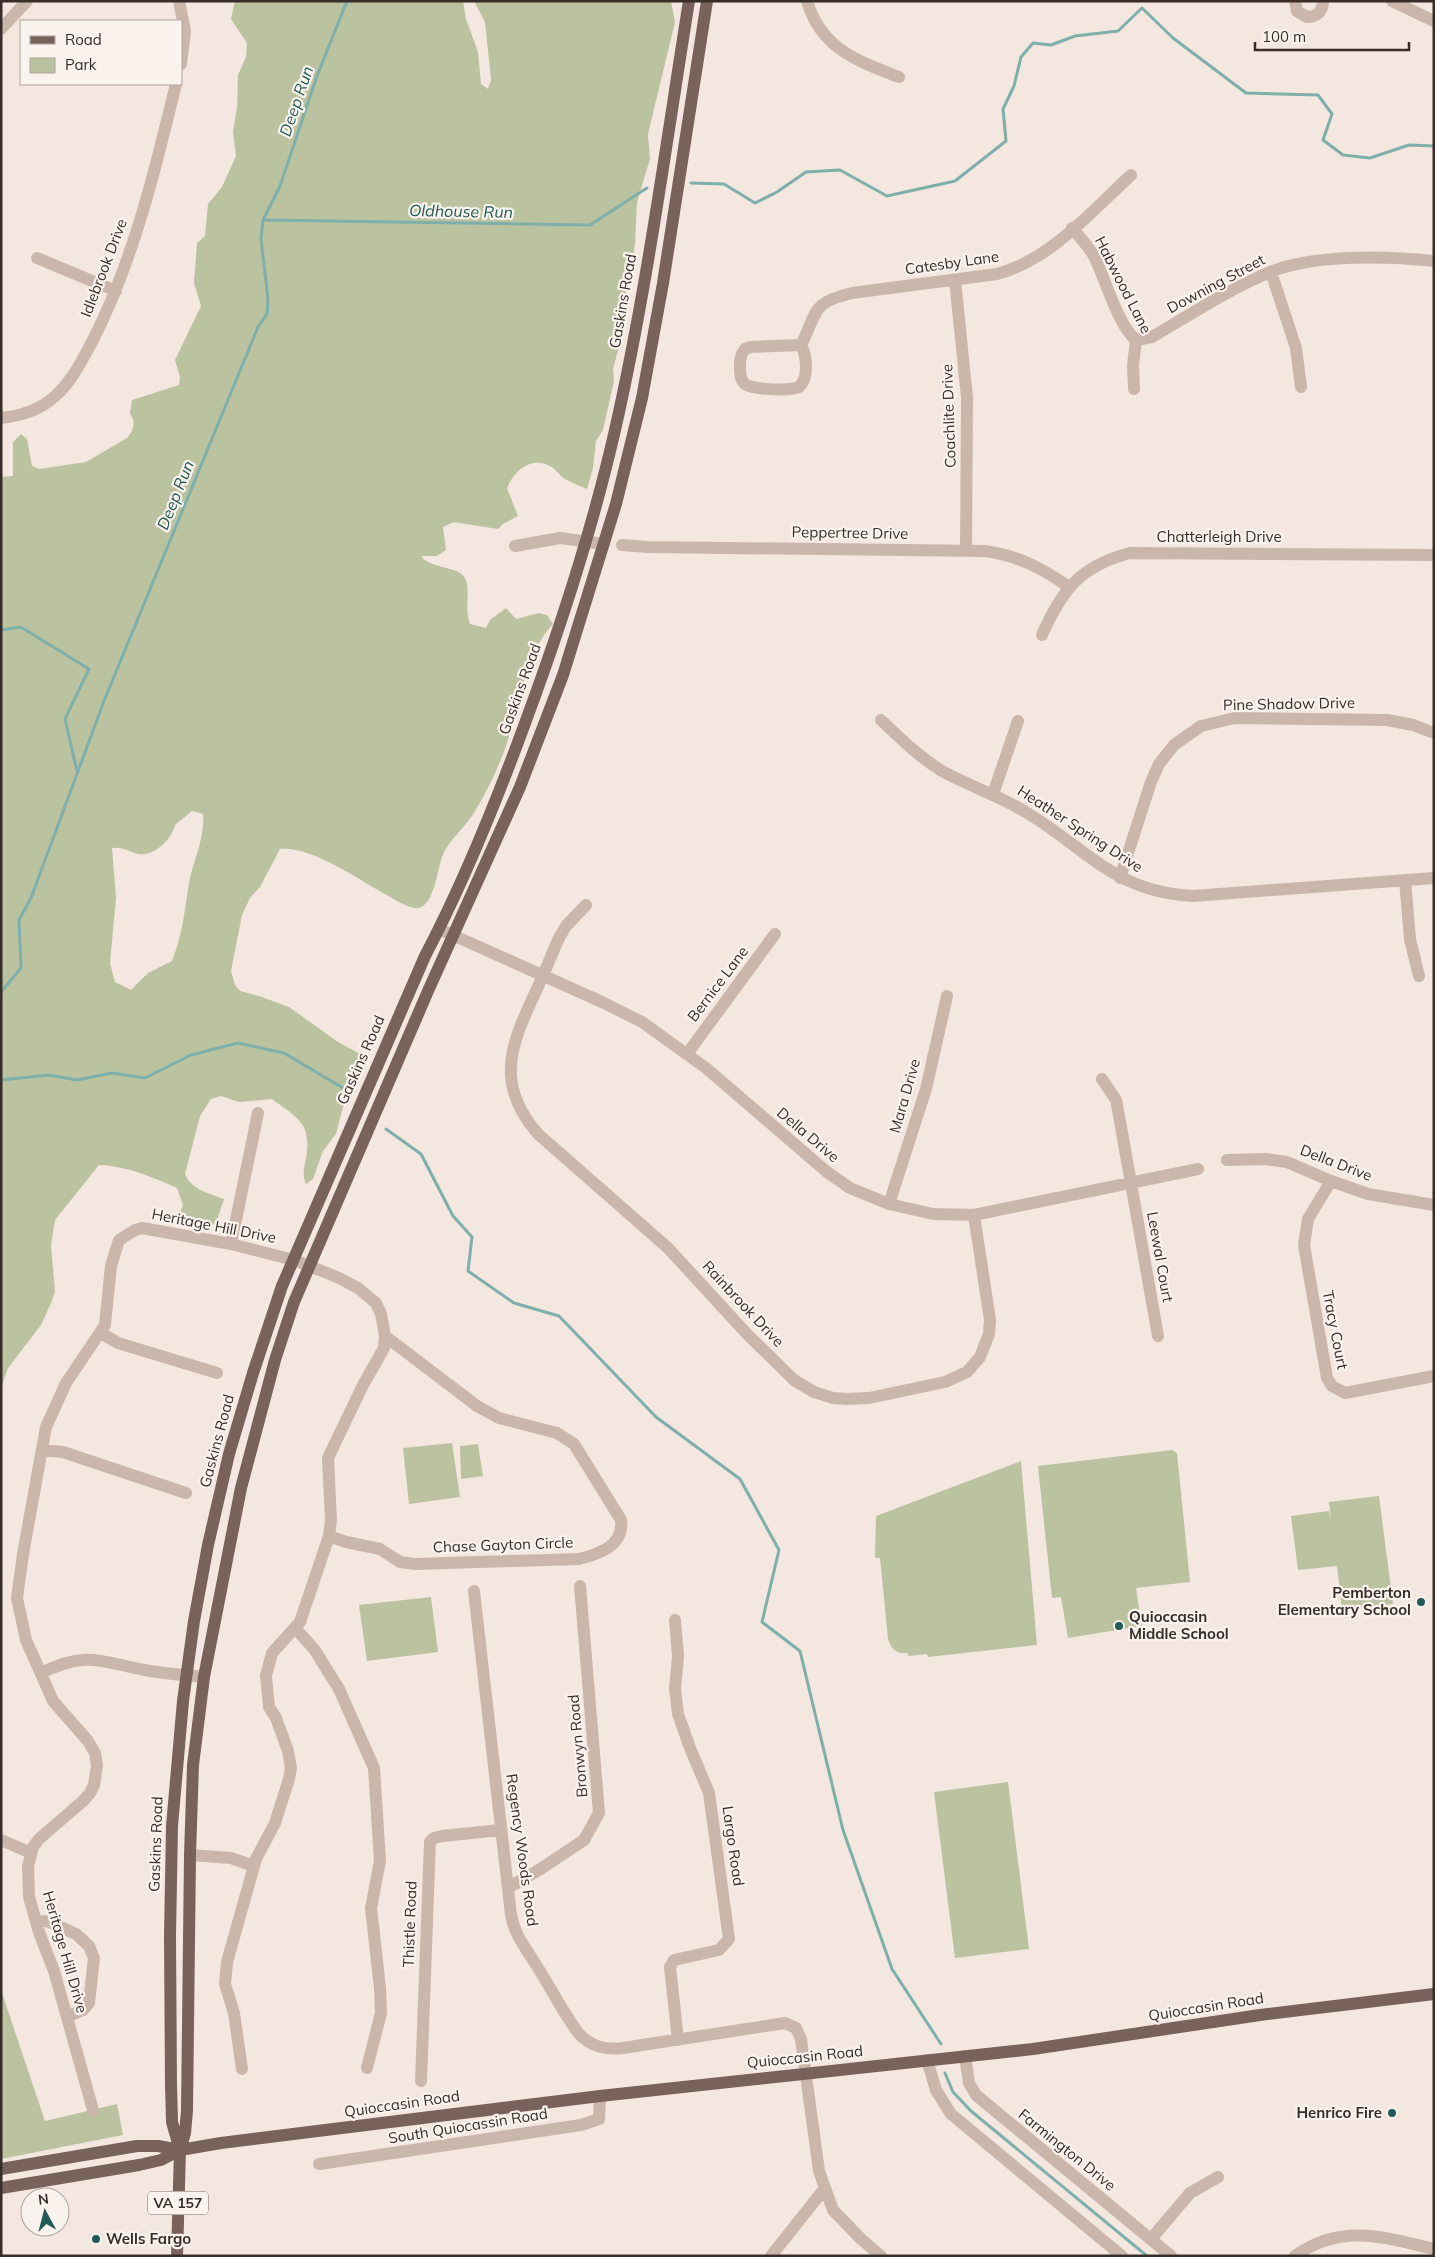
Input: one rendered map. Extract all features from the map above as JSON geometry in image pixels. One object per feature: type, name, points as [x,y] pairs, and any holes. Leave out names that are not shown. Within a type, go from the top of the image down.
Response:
[{"type":"main road","name":"Gaskins Road","points":[[180,2150],[172,2122],[170,1936],[175,1789],[186,1675],[208,1546],[252,1373],[282,1286],[425,956],[492,813],[549,658],[586,541],[611,448],[627,374],[689,1]]},
{"type":"main road","name":"Gaskins Road","points":[[177,2256],[180,2150],[188,2111],[190,1854],[193,1765],[204,1677],[227,1550],[260,1412],[286,1327],[310,1266],[428,991],[520,787],[550,714],[604,544],[626,469],[647,371],[702,42],[707,1]]},
{"type":"main road","name":"Quioccasin Road","points":[[1,2169],[137,2146],[158,2146],[180,2150],[427,2116],[1033,2049],[1260,2015],[1434,1994]]},
{"type":"main road","name":"Quioccasin Road","points":[[1,2188],[139,2165],[161,2160],[180,2150]]},
{"type":"street","points":[[1,29],[27,1]]},
{"type":"street","points":[[179,1],[185,31],[182,56]]},
{"type":"street","points":[[807,1],[814,21],[837,48],[859,62],[900,77]]},
{"type":"street","points":[[1295,1],[1297,11],[1307,17],[1318,14],[1322,9],[1323,1]]},
{"type":"street","points":[[1392,1],[1434,21]]},
{"type":"street","name":"Idlebrook Drive","points":[[1,418],[12,417],[38,408],[53,399],[66,386],[80,366],[116,292],[145,202],[176,85]]},
{"type":"street","name":"Catesby Lane","points":[[801,345],[751,347],[745,349],[740,362],[740,374],[743,383],[750,387],[789,390],[798,387],[804,380],[806,358],[801,345],[811,318],[821,306],[834,297],[852,292],[997,274],[1019,268],[1046,252],[1131,175]]},
{"type":"street","name":"Habwood Lane","points":[[1072,228],[1093,255],[1122,321],[1131,336],[1136,340],[1133,365],[1134,389]]},
{"type":"street","points":[[37,258],[116,292]]},
{"type":"street","name":"Downing Street","points":[[1136,340],[1152,337],[1242,285],[1271,272],[1316,261],[1348,258],[1434,261]]},
{"type":"street","points":[[1271,272],[1296,348],[1301,387]]},
{"type":"street","name":"Coachlite Drive","points":[[954,280],[967,397],[966,550]]},
{"type":"street","points":[[515,546],[548,539],[573,539],[604,544]]},
{"type":"street","name":"Peppertree Drive","points":[[622,545],[647,547],[966,550],[991,552],[1018,558],[1047,571],[1070,587]]},
{"type":"street","name":"Chatterleigh Drive","points":[[1042,635],[1053,612],[1070,587],[1087,571],[1105,561],[1137,553],[1434,554]]},
{"type":"street","name":"Pine Shadow Drive","points":[[1120,878],[1151,782],[1159,764],[1174,744],[1201,726],[1235,718],[1387,720],[1413,725],[1434,733]]},
{"type":"street","name":"Heather Spring Drive","points":[[881,720],[903,741],[942,770],[1030,814],[1120,878],[1154,892],[1193,896],[1434,878]]},
{"type":"street","points":[[993,794],[1018,721]]},
{"type":"street","points":[[1405,880],[1410,939],[1419,976]]},
{"type":"street","name":"Rainbrook Drive","points":[[586,906],[566,926],[519,1027],[511,1054],[511,1082],[523,1115],[538,1134],[680,1260],[776,1364],[802,1385],[814,1392],[833,1398],[858,1399],[945,1382],[960,1376],[973,1367],[987,1344],[990,1320],[974,1215]]},
{"type":"street","name":"Della Drive","points":[[439,929],[628,1015],[706,1068],[826,1172],[850,1188],[889,1204],[933,1214],[974,1215],[1198,1169]]},
{"type":"street","name":"Bernice Lane","points":[[687,1054],[776,934]]},
{"type":"street","name":"Mara Drive","points":[[889,1204],[926,1089],[947,996]]},
{"type":"street","name":"Leewal Court","points":[[1102,1079],[1116,1100],[1158,1336]]},
{"type":"street","points":[[231,1244],[258,1113]]},
{"type":"street","name":"Della Drive","points":[[1226,1160],[1266,1159],[1287,1162],[1331,1181],[1383,1198],[1434,1205]]},
{"type":"street","name":"Tracy Court","points":[[1331,1181],[1308,1219],[1304,1246],[1327,1378],[1332,1386],[1345,1393],[1434,1376]]},
{"type":"street","name":"Heritage Hill Drive","points":[[93,2110],[54,1971],[30,1897],[28,1866],[36,1843],[46,1832],[83,1801],[94,1785],[96,1775],[94,1753],[88,1740],[53,1701],[26,1640],[17,1598],[46,1427],[57,1401],[105,1325],[111,1266],[119,1240],[142,1228],[231,1244],[310,1266],[358,1288],[376,1303],[382,1314],[385,1336]]},
{"type":"street","points":[[101,1332],[118,1343],[216,1374]]},
{"type":"street","points":[[242,2069],[234,2013],[225,1984],[227,1962],[254,1866],[275,1823],[289,1779],[290,1768],[285,1742],[276,1718],[269,1707],[266,1676],[272,1653],[300,1622],[329,1536],[328,1458],[363,1385],[384,1348],[385,1336]]},
{"type":"street","name":"Chase Gayton Circle","points":[[329,1536],[380,1548],[400,1562],[415,1564],[579,1559],[598,1555],[605,1551],[619,1538],[622,1532],[621,1520],[574,1444],[557,1433],[499,1418],[477,1406],[385,1336]]},
{"type":"street","points":[[42,1450],[63,1452],[186,1493]]},
{"type":"street","name":"Bronwyn Road","points":[[508,1888],[584,1840],[598,1813],[580,1586]]},
{"type":"street","name":"Regency Woods Road","points":[[474,1591],[508,1888],[516,1935],[574,2028],[587,2042],[607,2049],[788,2023],[799,2032],[819,2171],[833,2210],[861,2239],[881,2256]]},
{"type":"street","name":"Largo Road","points":[[675,1620],[678,1656],[675,1689],[678,1714],[709,1793],[729,1940],[719,1950],[674,1960],[670,1968],[678,2040]]},
{"type":"street","points":[[296,1628],[314,1649],[339,1689],[374,1768],[380,1861],[371,1908],[381,2013],[367,2068]]},
{"type":"street","points":[[42,1673],[55,1666],[80,1659],[90,1659],[107,1660],[150,1671],[204,1677]]},
{"type":"street","name":"Thistle Road","points":[[421,2081],[430,1842],[434,1838],[442,1836],[501,1830]]},
{"type":"street","points":[[1,1840],[31,1853]]},
{"type":"street","points":[[190,1854],[231,1858],[254,1866]]},
{"type":"street","points":[[37,1922],[47,1921],[76,1934],[89,1946],[94,1958],[89,2003],[82,2010],[67,2017]]},
{"type":"street","name":"Farmington Drive","points":[[964,2056],[969,2083],[976,2095],[1171,2256]]},
{"type":"street","points":[[927,2060],[936,2090],[951,2114],[964,2127],[1122,2256]]},
{"type":"street","name":"South Quiocassin Road","points":[[319,2164],[448,2147],[581,2125],[599,2119],[600,2096]]},
{"type":"street","points":[[1151,2239],[1190,2193],[1218,2177]]},
{"type":"street","points":[[771,2256],[825,2188]]},
{"type":"street","points":[[1295,2256],[1321,2241],[1347,2235],[1365,2234],[1434,2249]]},
{"type":"green space","points":[[235,1],[463,1],[466,19],[478,52],[481,84],[488,89],[491,80],[485,22],[474,1],[671,1],[675,22],[648,134],[650,159],[637,202],[635,243],[629,283],[619,316],[620,343],[613,369],[614,381],[603,430],[596,441],[593,468],[587,489],[565,479],[550,466],[543,463],[530,464],[514,476],[507,488],[518,516],[498,529],[454,522],[443,527],[446,550],[437,556],[421,556],[431,563],[457,571],[465,578],[470,624],[486,628],[490,620],[506,608],[516,619],[539,613],[547,615],[553,624],[538,644],[533,656],[512,719],[508,740],[491,782],[472,816],[444,852],[431,895],[427,903],[421,907],[414,908],[402,904],[333,864],[305,852],[280,849],[260,887],[250,898],[242,915],[231,971],[235,985],[240,991],[289,1007],[338,1042],[364,1056],[359,1068],[350,1079],[336,1134],[323,1151],[313,1179],[306,1184],[304,1171],[307,1136],[301,1122],[272,1099],[239,1102],[221,1096],[211,1099],[200,1116],[185,1174],[196,1187],[206,1193],[224,1199],[216,1223],[208,1227],[183,1220],[180,1213],[183,1205],[177,1188],[129,1170],[99,1165],[55,1220],[51,1245],[55,1291],[52,1301],[41,1325],[8,1368],[1,1388],[1,477],[13,476],[13,442],[21,434],[27,439],[32,466],[39,469],[86,462],[127,438],[132,431],[134,422],[130,413],[132,400],[179,385],[180,377],[175,360],[201,306],[194,283],[197,243],[205,236],[208,204],[222,187],[236,156],[233,131],[237,108],[238,75],[246,57],[247,43],[231,19]],"holes":[[[192,811],[203,814],[201,838],[190,878],[181,930],[172,961],[148,973],[131,990],[115,982],[110,963],[116,898],[112,848],[138,854],[150,853],[161,846],[170,836],[175,825]]]},
{"type":"green space","points":[[452,1443],[460,1497],[409,1504],[403,1448]]},
{"type":"green space","points":[[478,1444],[483,1476],[461,1479],[460,1446]]},
{"type":"green space","points":[[1172,1450],[1177,1453],[1190,1582],[1136,1588],[1142,1626],[1068,1638],[1061,1597],[1052,1598],[1038,1466]]},
{"type":"green space","points":[[1021,1461],[1037,1645],[928,1657],[927,1654],[908,1656],[908,1653],[900,1653],[895,1650],[888,1639],[880,1558],[875,1558],[876,1516]]},
{"type":"green space","points":[[1379,1496],[1393,1604],[1342,1610],[1337,1566],[1298,1570],[1291,1516],[1329,1511],[1331,1520],[1329,1502]]},
{"type":"green space","points":[[431,1597],[438,1652],[367,1661],[359,1605]]},
{"type":"green space","points":[[1008,1782],[1029,1949],[955,1958],[934,1792]]},
{"type":"green space","points":[[1,1990],[45,2121],[117,2104],[123,2135],[1,2159]]},
{"type":"waterway","name":"Deep Run","points":[[1,992],[21,968],[19,920],[31,898],[104,701],[258,327],[267,314],[268,299],[261,239],[263,220],[280,186],[317,76],[347,1]]},
{"type":"waterway","name":"Oldhouse Run","points":[[691,183],[724,184],[755,203],[777,192],[806,172],[840,170],[887,196],[955,181],[1006,141],[1003,109],[1014,86],[1021,57],[1033,43],[1051,45],[1075,36],[1118,31],[1142,8],[1173,38],[1246,93],[1318,95],[1332,114],[1323,140],[1343,155],[1370,158],[1409,145],[1434,146]]},
{"type":"waterway","name":"Oldhouse Run","points":[[263,220],[590,225],[647,188]]},
{"type":"waterway","points":[[1,630],[21,627],[89,669],[65,719],[77,771]]},
{"type":"waterway","points":[[1,1080],[49,1075],[77,1080],[112,1073],[145,1078],[191,1055],[238,1043],[284,1053],[343,1088]]},
{"type":"waterway","points":[[386,1129],[421,1154],[453,1216],[472,1237],[468,1271],[514,1303],[559,1316],[656,1417],[740,1479],[779,1550],[762,1622],[800,1651],[843,1830],[892,1969],[941,2044]]},
{"type":"waterway","points":[[945,2073],[953,2092],[971,2111],[1147,2256]]},
{"type":"place","name":"Pemberton Elementary School","points":[[1421,1602]]},
{"type":"place","name":"Quioccasin Middle School","points":[[1119,1626]]},
{"type":"place","name":"Henrico Fire","points":[[1392,2113]]},
{"type":"place","name":"Wells Fargo","points":[[96,2239]]}]
